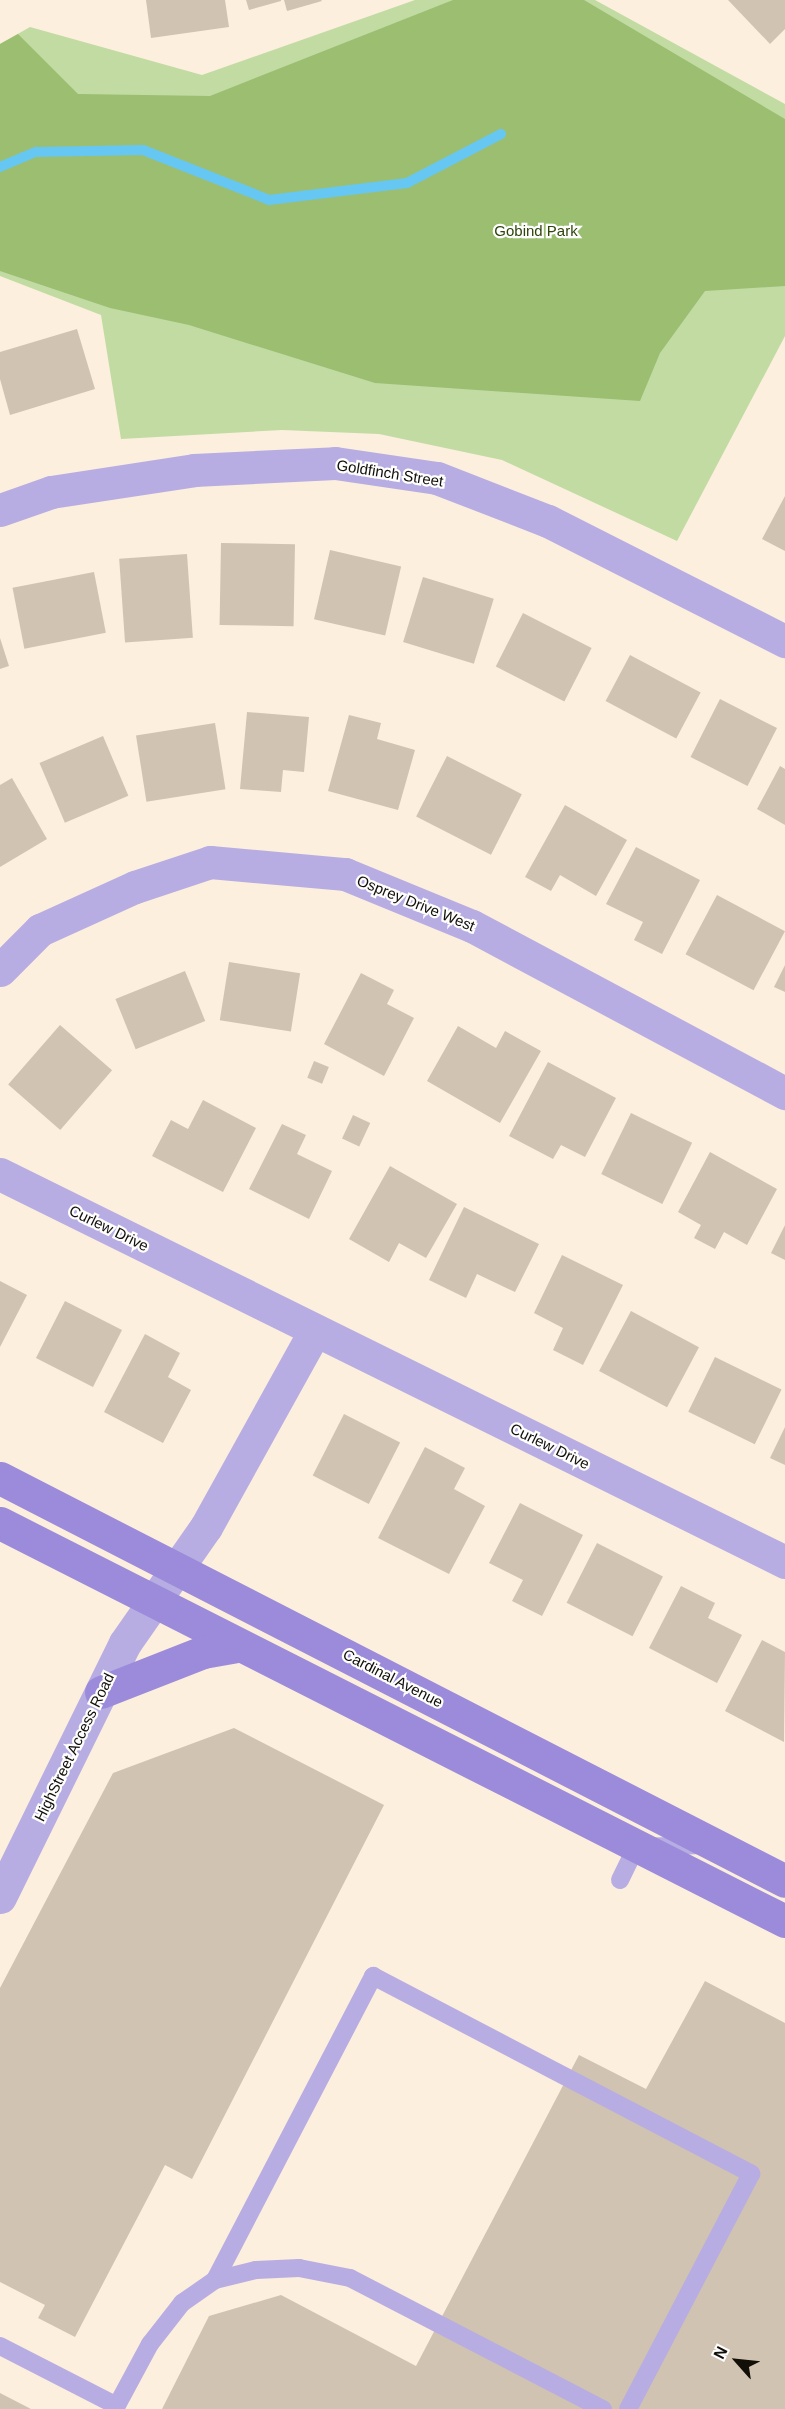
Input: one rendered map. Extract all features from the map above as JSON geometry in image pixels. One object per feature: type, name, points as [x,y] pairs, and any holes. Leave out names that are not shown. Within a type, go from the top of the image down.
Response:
[{"type":"street","name":"Goldfinch Street","points":[[0,510],[51,492],[194,470],[335,463],[437,478],[548,521],[785,641]]},
{"type":"street","name":"Osprey Drive West","points":[[0,970],[40,930],[135,887],[210,862],[345,874],[472,926],[785,1093]]},
{"type":"street","name":"Curlew Drive","points":[[0,1174],[785,1562]]},
{"type":"street","points":[[153,1600],[178,1568],[315,1330]]},
{"type":"street","name":"Cardinal Avenue","points":[[0,1478],[785,1881]]},
{"type":"street","points":[[0,1522],[238,1646],[785,1921]]},
{"type":"street","name":"HighStreet Access Road","points":[[0,1897],[101,1692],[153,1600]]},
{"type":"street","points":[[101,1692],[203,1652],[238,1646]]},
{"type":"lane","points":[[620,1880],[636,1847],[714,1844]]},
{"type":"lane","points":[[215,2280],[373,1976],[751,2174],[628,2409]]},
{"type":"lane","points":[[0,2346],[116,2408],[150,2344],[182,2303],[215,2280],[255,2270],[299,2268],[350,2278],[603,2409]]},
{"type":"green space","name":"Gobind Park","points":[[415,0],[595,0],[785,104],[785,336],[677,541],[502,460],[379,434],[282,430],[121,439],[101,315],[0,276],[0,44],[30,27],[202,75]]},
{"type":"green space","name":"Gobind Park","points":[[453,0],[584,0],[785,119],[785,286],[705,291],[660,353],[640,401],[375,383],[189,325],[110,308],[0,271],[0,44],[18,34],[78,94],[210,96]]},
{"type":"building","points":[[146,0],[225,0],[229,27],[151,38]]},
{"type":"building","points":[[246,0],[281,0],[281,1],[249,10]]},
{"type":"building","points":[[284,0],[321,0],[322,1],[287,11]]},
{"type":"building","points":[[728,0],[785,0],[785,29],[770,44]]},
{"type":"building","points":[[77,329],[95,389],[10,415],[0,379],[0,352]]},
{"type":"building","points":[[785,496],[785,551],[762,539]]},
{"type":"building","points":[[221,543],[295,544],[294,626],[220,625]]},
{"type":"building","points":[[330,550],[401,566],[385,636],[314,619]]},
{"type":"building","points":[[187,554],[193,638],[125,643],[119,559]]},
{"type":"building","points":[[94,572],[106,633],[24,649],[13,588]]},
{"type":"building","points":[[423,577],[494,599],[474,664],[403,642]]},
{"type":"building","points":[[523,613],[592,648],[564,701],[496,666]]},
{"type":"building","points":[[0,638],[9,666],[0,669]]},
{"type":"building","points":[[630,655],[701,693],[676,738],[606,701]]},
{"type":"building","points":[[720,699],[777,728],[748,786],[690,757]]},
{"type":"building","points":[[247,712],[309,717],[304,772],[283,770],[281,792],[240,789]]},
{"type":"building","points":[[349,715],[381,723],[377,739],[415,750],[398,810],[328,791]]},
{"type":"building","points":[[215,723],[225,789],[146,802],[136,736]]},
{"type":"building","points":[[103,736],[128,796],[65,823],[39,763]]},
{"type":"building","points":[[447,756],[522,794],[491,855],[416,817]]},
{"type":"building","points":[[780,766],[785,769],[785,825],[757,809]]},
{"type":"building","points":[[12,778],[47,839],[0,867],[0,785]]},
{"type":"building","points":[[565,805],[627,840],[596,896],[560,875],[551,891],[525,877]]},
{"type":"building","points":[[636,847],[700,880],[662,954],[634,940],[643,922],[606,904]]},
{"type":"building","points":[[717,895],[785,931],[754,990],[686,954]]},
{"type":"building","points":[[229,962],[300,973],[291,1032],[220,1020]]},
{"type":"building","points":[[785,965],[785,992],[774,987]]},
{"type":"building","points":[[185,971],[205,1021],[136,1049],[115,999]]},
{"type":"building","points":[[361,973],[394,990],[387,1004],[414,1018],[384,1076],[324,1044]]},
{"type":"building","points":[[60,1025],[112,1070],[60,1130],[8,1085]]},
{"type":"building","points":[[458,1026],[496,1048],[505,1031],[541,1051],[500,1123],[427,1081]]},
{"type":"building","points":[[314,1061],[329,1067],[322,1084],[307,1078]]},
{"type":"building","points":[[548,1062],[616,1098],[585,1157],[561,1145],[553,1159],[509,1136]]},
{"type":"building","points":[[203,1100],[256,1128],[223,1192],[152,1156],[171,1120],[188,1129]]},
{"type":"building","points":[[631,1113],[692,1143],[662,1204],[601,1174]]},
{"type":"building","points":[[353,1115],[370,1123],[359,1147],[342,1139]]},
{"type":"building","points":[[282,1124],[306,1135],[297,1154],[332,1171],[309,1219],[249,1189]]},
{"type":"building","points":[[710,1152],[777,1189],[747,1245],[724,1232],[715,1249],[694,1238],[701,1225],[678,1212]]},
{"type":"building","points":[[390,1166],[457,1204],[426,1258],[399,1243],[389,1262],[349,1239]]},
{"type":"building","points":[[464,1207],[539,1244],[515,1292],[477,1274],[466,1298],[429,1280]]},
{"type":"building","points":[[785,1225],[785,1260],[771,1253]]},
{"type":"building","points":[[562,1255],[623,1285],[583,1365],[553,1350],[563,1328],[534,1313]]},
{"type":"building","points":[[0,1281],[27,1295],[0,1347]]},
{"type":"building","points":[[65,1301],[122,1330],[93,1387],[36,1358]]},
{"type":"building","points":[[631,1311],[699,1347],[667,1407],[599,1371]]},
{"type":"building","points":[[145,1334],[180,1353],[168,1377],[191,1390],[163,1443],[104,1412]]},
{"type":"building","points":[[715,1357],[782,1389],[755,1444],[688,1412]]},
{"type":"building","points":[[344,1414],[400,1443],[369,1504],[313,1475]]},
{"type":"building","points":[[785,1427],[785,1465],[770,1458]]},
{"type":"building","points":[[425,1447],[465,1468],[454,1489],[485,1506],[449,1574],[378,1538]]},
{"type":"building","points":[[520,1503],[583,1535],[542,1616],[512,1601],[523,1580],[489,1563]]},
{"type":"building","points":[[597,1543],[663,1577],[633,1636],[567,1603]]},
{"type":"building","points":[[681,1586],[715,1603],[708,1618],[742,1635],[717,1683],[649,1648]]},
{"type":"building","points":[[762,1640],[785,1652],[784,1742],[725,1711]]},
{"type":"building","points":[[234,1728],[384,1805],[192,2179],[165,2165],[75,2337],[38,2318],[45,2305],[0,2282],[0,1988],[113,1773]]},
{"type":"building","points":[[705,1981],[785,2023],[785,2409],[162,2409],[209,2316],[281,2295],[416,2366],[579,2055],[646,2089]]},
{"type":"building","points":[[0,2393],[31,2409],[0,2409]]},
{"type":"waterway","points":[[0,167],[36,152],[143,150],[269,200],[407,183],[501,134]]}]
